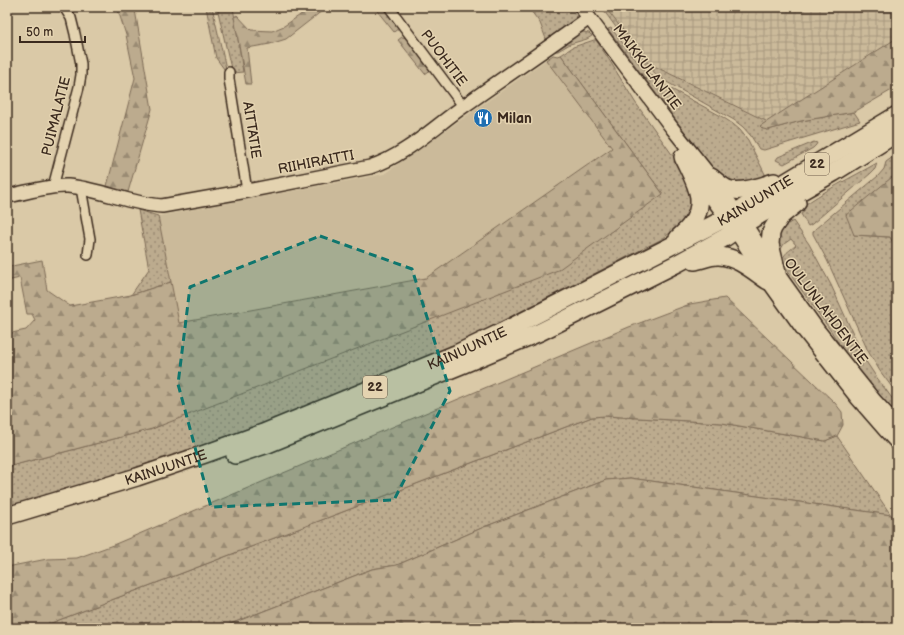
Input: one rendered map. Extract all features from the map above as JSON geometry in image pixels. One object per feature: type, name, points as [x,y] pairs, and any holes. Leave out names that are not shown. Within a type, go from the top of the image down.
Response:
[{"type":"highway","name":"KAINUUNTIE","points":[[7,527],[138,488],[268,444],[540,332],[678,263],[726,237],[735,221],[798,174],[897,115]]},
{"type":"highway","name":"KAINUUNTIE","points":[[7,516],[137,477],[205,454],[270,430],[458,353],[665,249],[735,221],[834,173],[897,133]]},
{"type":"highway","points":[[665,249],[690,227],[700,206],[700,197],[683,157]]},
{"type":"highway","points":[[773,277],[770,244],[773,228],[781,216],[834,173]]},
{"type":"highway","points":[[711,177],[724,187],[735,190],[760,187],[798,174]]},
{"type":"highway","points":[[678,263],[718,255],[743,263],[773,277]]},
{"type":"main road","name":"MAIKKULANTIE","points":[[581,7],[601,32],[622,63],[711,177],[735,221]]},
{"type":"main road","name":"RIIHIRAITTI","points":[[7,196],[53,187],[67,186],[81,188],[148,205],[162,206],[378,165],[402,152],[463,106],[589,18]]},
{"type":"main road","name":"MAIKKULANTIE","points":[[672,128],[683,157],[735,221]]},
{"type":"main road","name":"OULUNLAHDENTIE","points":[[735,221],[773,277],[804,331],[857,398],[897,443]]},
{"type":"main road","name":"OULUNLAHDENTIE","points":[[773,277],[875,401],[897,425]]},
{"type":"street","name":"PUIMALATIE","points":[[53,187],[81,75],[81,64],[74,26],[64,7]]},
{"type":"street","name":"PUOHITIE","points":[[389,7],[463,106]]},
{"type":"street","name":"AITTATIE","points":[[230,72],[229,79],[247,191]]},
{"type":"street","points":[[81,188],[90,239],[88,255]]},
{"type":"highlighted area","points":[[320,236],[412,269],[450,391],[394,500],[211,507],[178,384],[190,287]]},
{"type":"shaded area","points":[[605,7],[897,7],[897,38],[768,122],[648,63]]},
{"type":"shaded area","points":[[546,60],[612,148],[426,278],[179,323],[158,216],[384,174]]},
{"type":"green space","points":[[117,7],[148,7],[135,10],[152,109],[128,192],[107,186],[135,78],[126,35]]},
{"type":"green space","points":[[206,7],[212,7],[227,73],[216,58]]},
{"type":"green space","points":[[217,7],[233,7],[243,72],[232,73]]},
{"type":"green space","points":[[312,7],[327,7],[286,39],[270,44],[247,48],[251,84],[246,84],[234,17],[237,15],[251,30],[272,31],[284,26]]},
{"type":"green space","points":[[374,7],[384,7],[400,27],[394,32]]},
{"type":"green space","points":[[528,7],[572,7],[577,12],[576,19],[549,42],[546,39],[540,23]]},
{"type":"green space","points":[[601,7],[605,7],[648,63],[768,122],[760,126],[768,130],[801,121],[854,112],[860,121],[764,150],[759,149],[751,136],[734,120],[665,81],[646,65],[630,47]]},
{"type":"green space","points":[[611,28],[635,59],[653,77],[662,84],[721,116],[740,130],[748,140],[766,176],[735,185],[720,178],[608,29]]},
{"type":"green space","points":[[577,33],[589,33],[592,36],[555,51],[555,48]]},
{"type":"green space","points":[[402,37],[408,38],[432,69],[425,74],[398,40]]},
{"type":"green space","points":[[897,38],[897,87],[854,112],[801,121],[768,130],[763,129],[760,126]]},
{"type":"green space","points":[[596,40],[635,102],[690,180],[695,196],[686,221],[662,239],[496,324],[456,347],[261,427],[134,471],[7,508],[7,467],[152,429],[663,194],[561,55],[573,47]]},
{"type":"green space","points":[[553,55],[561,55],[663,194],[558,270],[152,429],[7,467],[7,334],[26,330],[35,320],[32,314],[27,314],[20,278],[7,281],[7,267],[42,260],[47,290],[70,306],[131,295],[171,282],[179,323],[426,278],[612,148],[546,60]]},
{"type":"green space","points":[[814,142],[817,143],[813,148],[784,164],[776,160],[778,157]]},
{"type":"green space","points":[[897,154],[897,173],[887,182],[854,235],[890,237],[897,250],[897,361],[894,364],[897,367],[897,394],[880,371],[868,351],[813,232],[878,176],[884,169],[886,162]]},
{"type":"green space","points":[[877,163],[875,169],[871,173],[808,226],[801,214],[805,211],[799,209],[827,190]]},
{"type":"green space","points":[[897,173],[897,250],[890,237],[854,235],[846,215]]},
{"type":"green space","points":[[138,210],[158,216],[171,282],[131,295],[149,269]]},
{"type":"green space","points":[[788,217],[788,224],[793,221],[809,244],[831,285],[865,360],[897,405],[897,417],[846,356],[831,331],[784,266],[784,256],[796,245],[791,239],[778,251],[775,239]]},
{"type":"green space","points":[[725,298],[835,403],[842,412],[843,425],[837,436],[825,441],[722,423],[605,416],[592,417],[38,628],[7,628],[7,567],[47,559],[77,558],[113,545],[629,327],[690,304]]},
{"type":"green space","points":[[605,416],[722,423],[825,441],[837,436],[891,515],[630,478],[606,480],[484,527],[397,565],[372,569],[220,628],[38,628],[592,417]]},
{"type":"green space","points":[[630,478],[891,515],[897,520],[897,628],[220,628],[372,569],[397,565],[484,527],[606,480]]},
{"type":"place","name":"Milan","points":[[483,118]]}]
